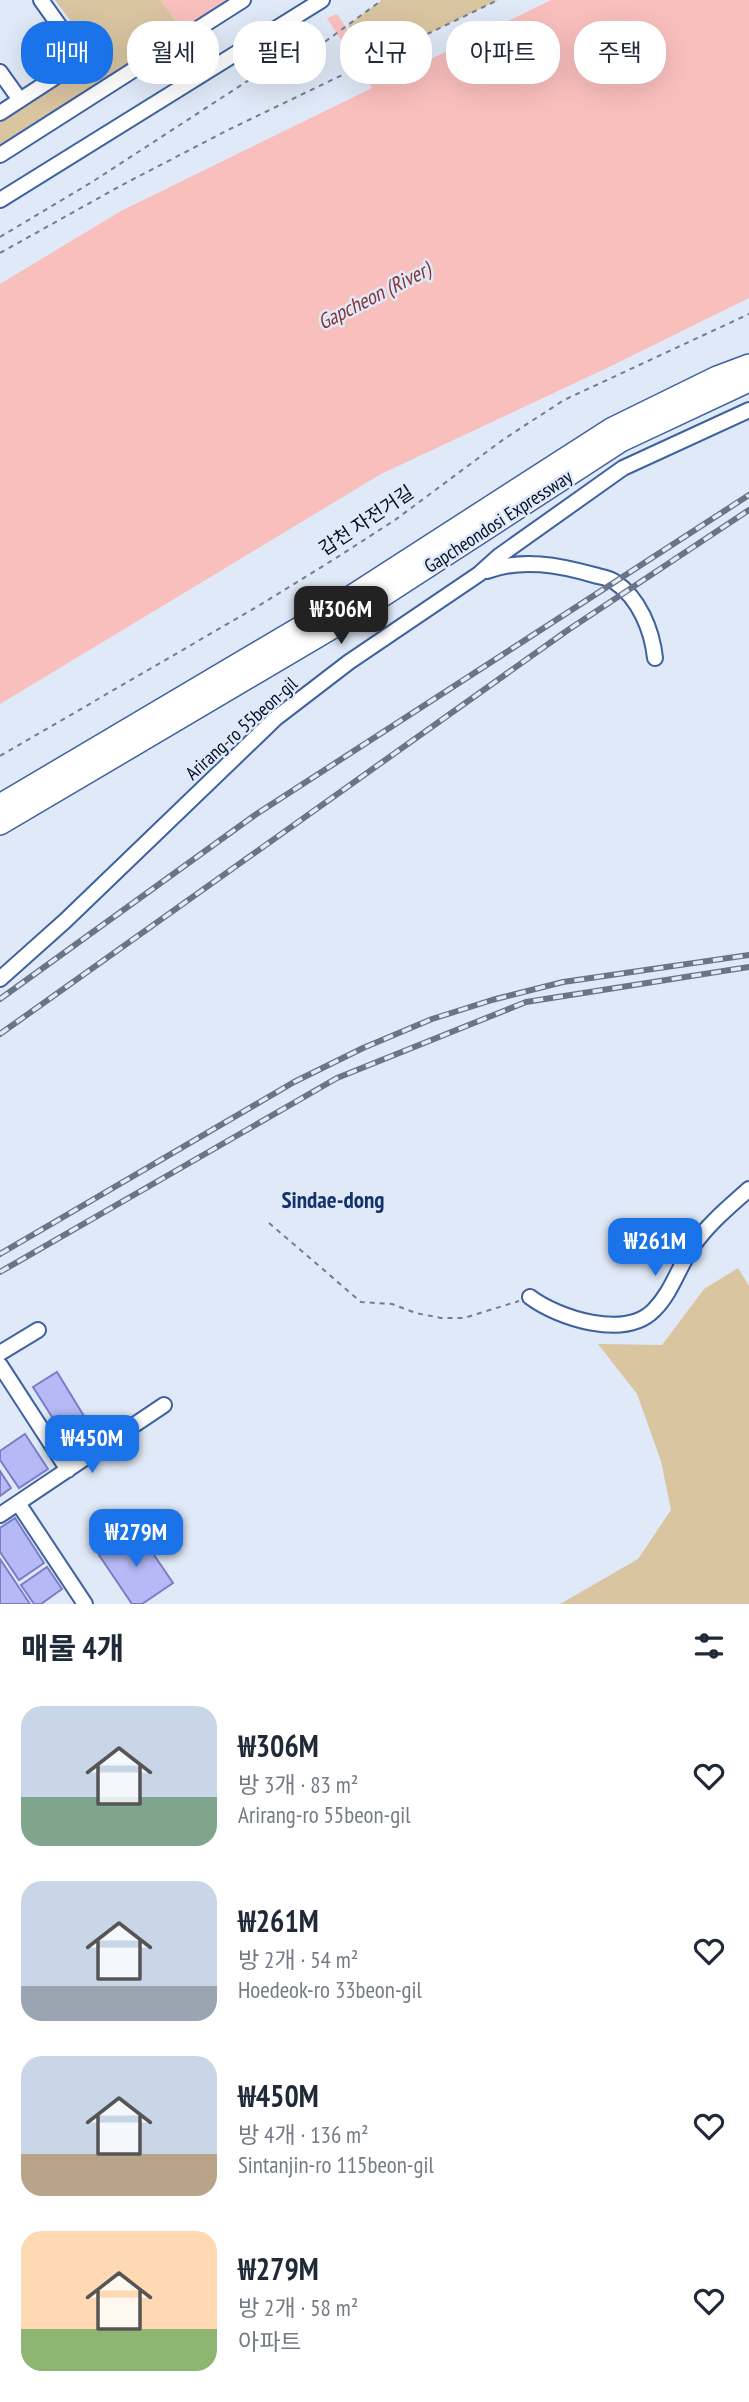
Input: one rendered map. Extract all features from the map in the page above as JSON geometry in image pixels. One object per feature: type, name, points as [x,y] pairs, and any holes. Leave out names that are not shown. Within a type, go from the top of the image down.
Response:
[{"type":"highway","name":"Gapcheondosi Expressway","points":[[0,805],[332,608],[611,429],[717,377],[749,365]]},
{"type":"highway","name":"Gapcheondosi Expressway","points":[[0,824],[344,621],[621,441],[749,381]]},
{"type":"street","points":[[0,113],[83,59],[41,0]]},
{"type":"street","points":[[0,155],[243,0]]},
{"type":"street","points":[[0,200],[318,1]]},
{"type":"street","points":[[0,72],[20,100]]},
{"type":"street","name":"Arirang-ro 55beon-gil","points":[[0,979],[65,921],[276,718],[349,662],[479,574],[540,526],[623,468],[749,410]]},
{"type":"street","points":[[479,574],[504,564],[533,564],[568,568],[614,581],[642,614],[653,643],[655,657]]},
{"type":"street","points":[[530,1297],[555,1312],[582,1322],[622,1324],[641,1319],[662,1301],[679,1269],[706,1230],[749,1189]]},
{"type":"street","points":[[0,1353],[38,1330]]},
{"type":"street","points":[[0,1365],[68,1469]]},
{"type":"street","points":[[0,1515],[164,1405]]},
{"type":"street","points":[[18,1503],[85,1604]]},
{"type":"path","points":[[0,237],[92,182],[269,67],[326,41],[382,0]]},
{"type":"path","points":[[0,253],[228,130],[498,0]]},
{"type":"path","name":"갑천 자전거길","points":[[0,756],[336,558],[395,520],[504,439],[564,400],[749,314]]},
{"type":"path","points":[[269,1223],[361,1302],[392,1304],[441,1318],[464,1318],[530,1297]]},
{"type":"shaded area","points":[[55,0],[161,0],[176,21],[127,21],[127,64],[113,73],[113,21],[71,21]]},
{"type":"shaded area","points":[[382,0],[498,0],[455,21],[446,21],[446,25],[432,32],[432,21],[353,21]]},
{"type":"shaded area","points":[[52,84],[96,84],[0,144],[0,119]]},
{"type":"shaded area","points":[[738,1268],[749,1286],[749,1604],[560,1604],[638,1559],[671,1510],[661,1461],[637,1394],[598,1344],[662,1345],[704,1289]]},
{"type":"water","points":[[161,0],[228,0],[196,21],[176,21]]},
{"type":"water","name":"Gapcheon (River)","points":[[551,0],[749,0],[749,298],[381,474],[0,704],[0,284],[121,211],[372,88],[369,84],[432,84],[432,58],[446,52],[446,84],[560,84],[560,21],[508,21]]},
{"type":"water","points":[[337,14],[342,21],[340,38],[327,18]]},
{"type":"building","points":[[57,1372],[98,1439],[75,1453],[33,1387]]},
{"type":"building","points":[[25,1434],[48,1469],[19,1488],[0,1460],[0,1451]]},
{"type":"building","points":[[0,1471],[11,1488],[0,1496]]},
{"type":"building","points":[[15,1518],[44,1563],[19,1580],[0,1552],[0,1528]]},
{"type":"building","points":[[137,1530],[173,1583],[142,1604],[132,1604],[99,1555]]},
{"type":"building","points":[[0,1559],[30,1604],[0,1604]]},
{"type":"building","points":[[47,1567],[62,1589],[41,1604],[34,1604],[21,1585]]},
{"type":"railway","points":[[0,999],[255,815],[749,495]]},
{"type":"railway","points":[[0,1034],[568,630],[749,510]]},
{"type":"railway","points":[[0,1254],[294,1082],[363,1048],[432,1019],[563,982],[749,955]]},
{"type":"railway","points":[[0,1272],[337,1078],[526,1002],[749,967]]},
{"type":"district","name":"Sindae-dong","points":[[333,1200]]}]
